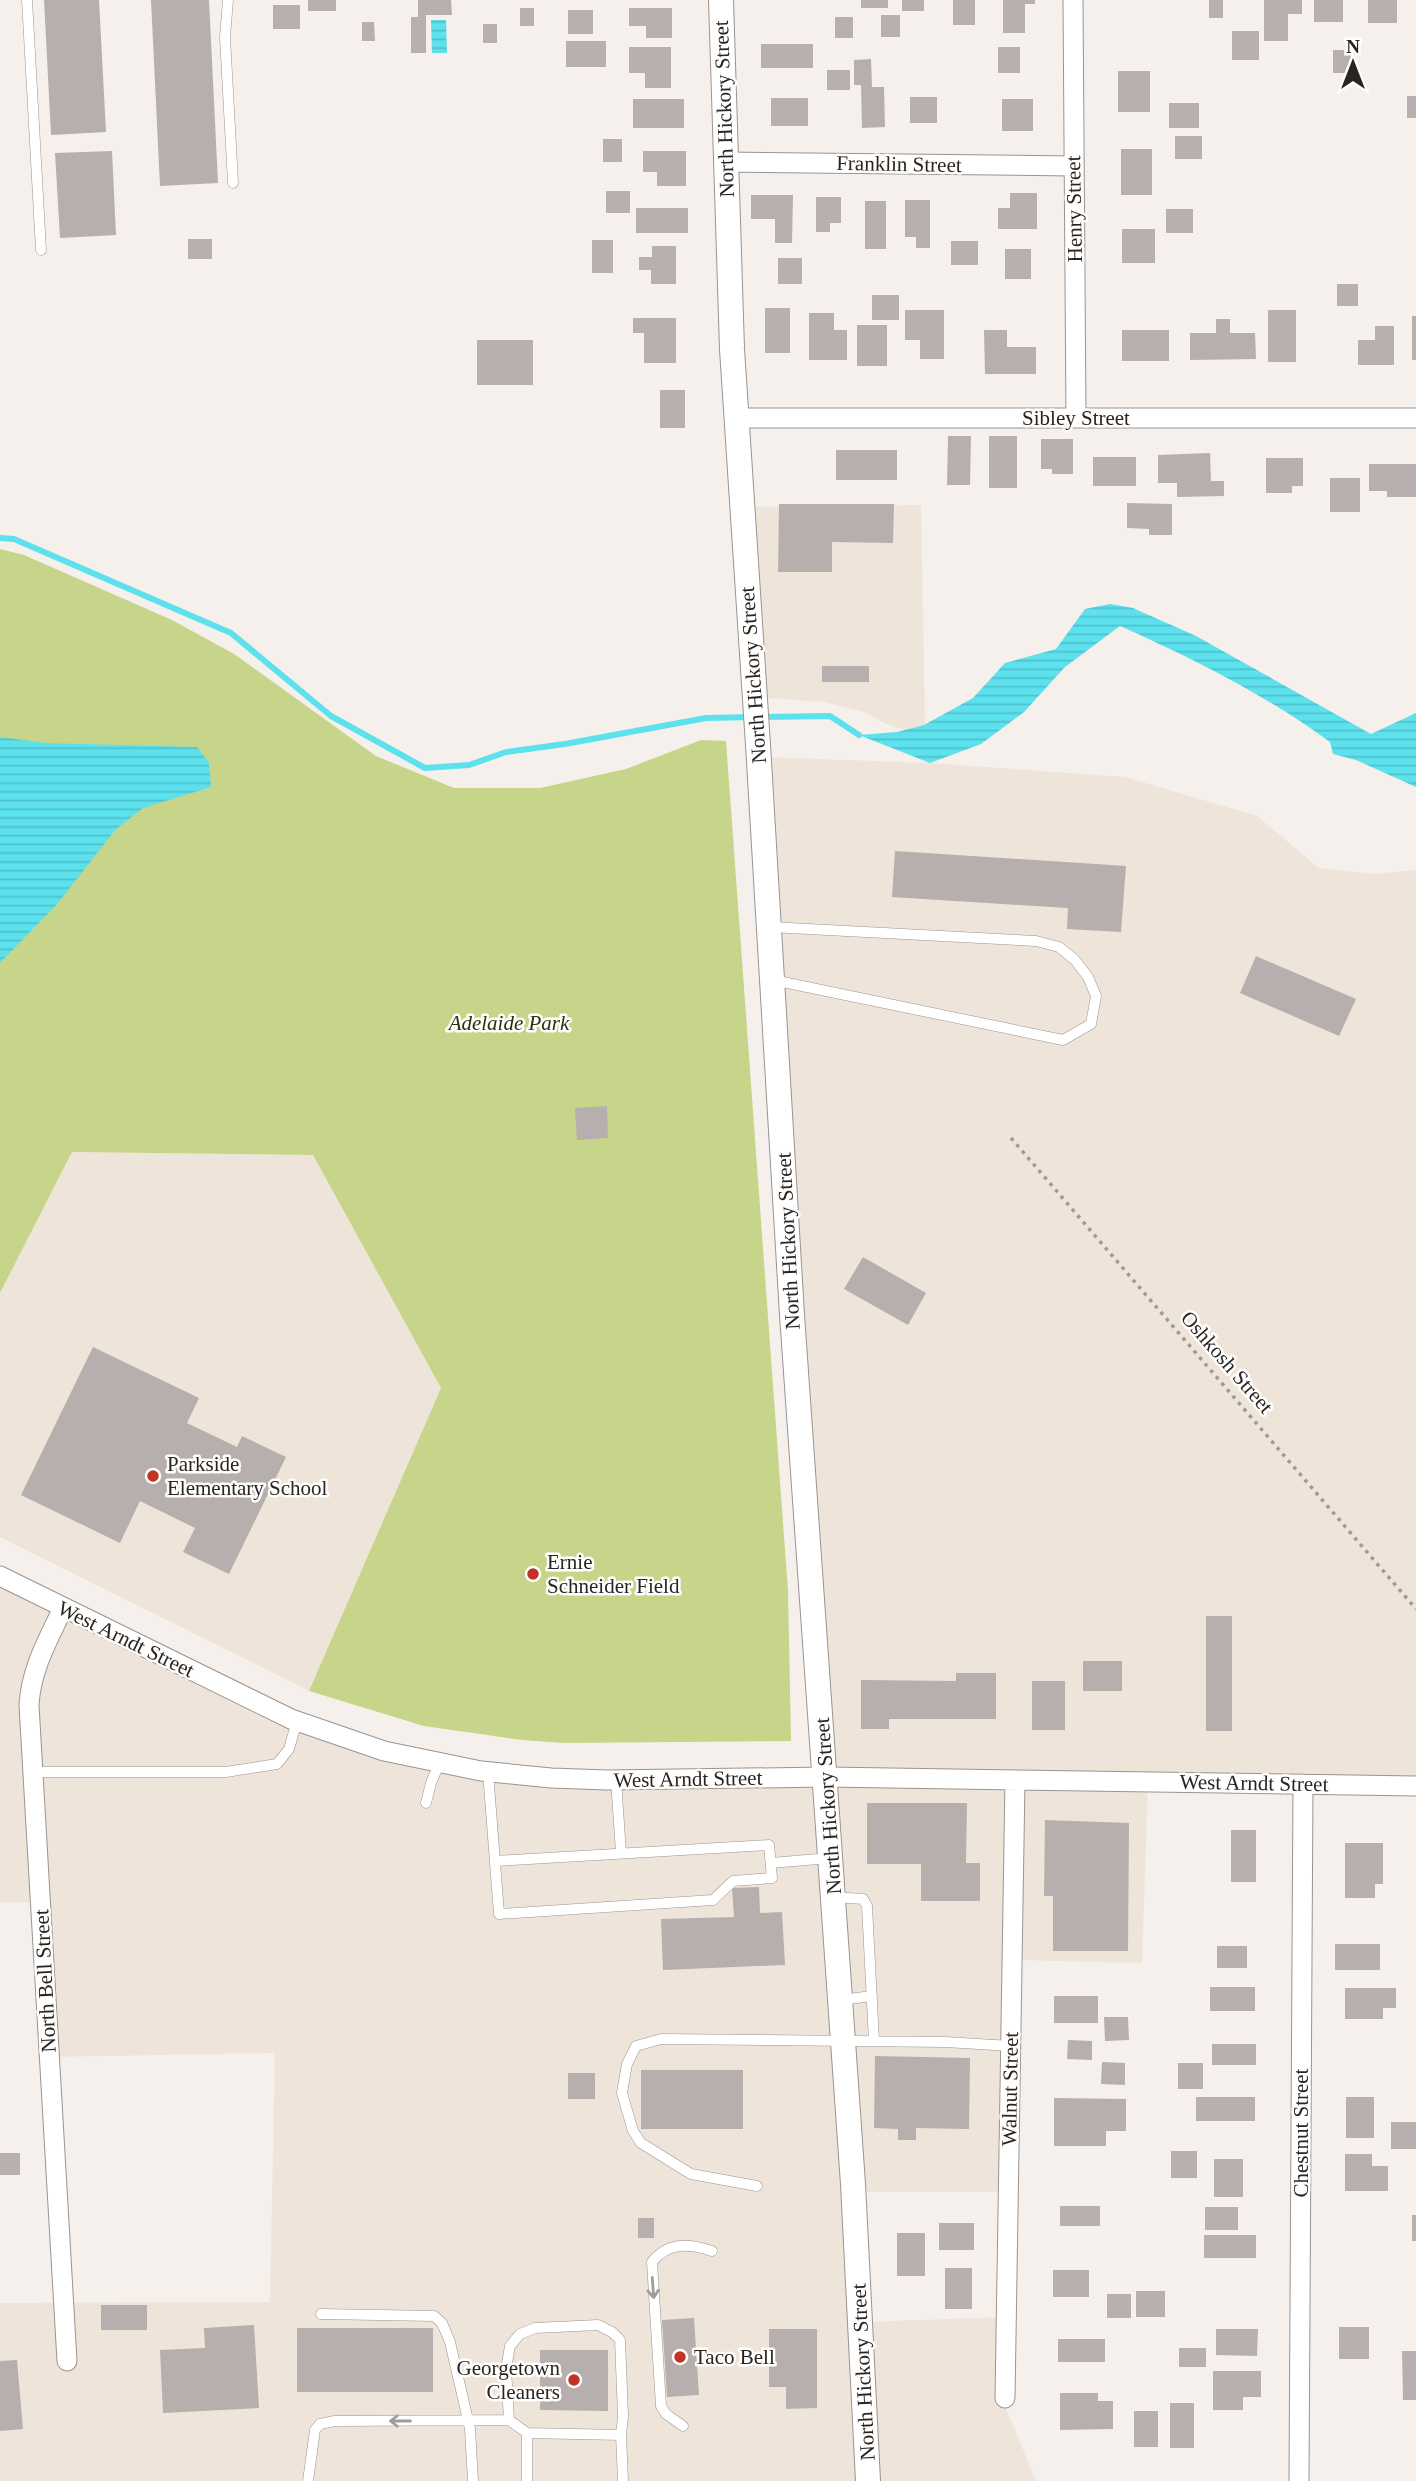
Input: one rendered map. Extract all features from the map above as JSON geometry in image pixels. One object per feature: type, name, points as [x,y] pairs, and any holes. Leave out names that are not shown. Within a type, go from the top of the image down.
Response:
[{"type":"street","name":"North Hickory Street","points":[[721,0],[736,418],[792,1315],[844,2041],[869,2481]]},
{"type":"street","name":"Henry Street","points":[[1073,0],[1076,418]]},
{"type":"street","name":"Franklin Street","points":[[725,162],[1073,166]]},
{"type":"street","name":"Sibley Street","points":[[736,418],[1416,418]]},
{"type":"street","name":"West Arndt Street","points":[[0,1576],[246,1699],[297,1721],[384,1751],[488,1772],[616,1780],[826,1777],[1416,1786]]},
{"type":"street","name":"North Bell Street","points":[[63,1608],[32,1678],[29,1706],[67,2361]]},
{"type":"street","name":"Walnut Street","points":[[1005,2398],[1015,1780]]},
{"type":"street","name":"Chestnut Street","points":[[1299,2481],[1303,1784]]},
{"type":"lane","points":[[27,0],[41,250]]},
{"type":"lane","points":[[228,0],[225,37],[233,183]]},
{"type":"lane","points":[[769,927],[1036,941],[1059,947],[1075,960],[1088,977],[1096,996],[1091,1024],[1063,1040],[772,980]]},
{"type":"lane","points":[[33,1773],[226,1772],[277,1764],[289,1749],[297,1721]]},
{"type":"lane","points":[[426,1803],[439,1764]]},
{"type":"lane","points":[[488,1772],[499,1914],[713,1900],[733,1881],[772,1878],[769,1845],[495,1861]]},
{"type":"lane","points":[[616,1780],[621,1853]]},
{"type":"lane","points":[[771,1863],[831,1858]]},
{"type":"lane","points":[[834,1897],[863,1899],[867,1906],[874,2041]]},
{"type":"lane","points":[[841,2000],[872,1996]]},
{"type":"lane","points":[[757,2186],[691,2174],[641,2143],[633,2131],[622,2093],[627,2064],[636,2046],[661,2039],[874,2041],[1011,2046]]},
{"type":"lane","points":[[683,2426],[666,2414],[661,2406],[652,2262],[659,2253],[670,2247],[684,2245],[712,2251]]},
{"type":"lane","points":[[321,2314],[434,2316],[442,2323],[450,2342],[468,2420],[473,2481]]},
{"type":"lane","points":[[509,2420],[506,2369],[510,2346],[520,2334],[536,2328],[598,2325],[612,2332],[620,2340],[623,2481]]},
{"type":"lane","points":[[308,2481],[316,2430],[320,2424],[335,2421],[509,2420],[527,2432],[621,2435]]},
{"type":"lane","points":[[527,2432],[527,2481]]},
{"type":"path","name":"Oshkosh Street","points":[[1011,1138],[1416,1609]]},
{"type":"shaded area","points":[[921,505],[925,725],[906,730],[886,724],[864,712],[823,702],[754,697],[742,507]]},
{"type":"shaded area","points":[[759,757],[930,763],[1125,777],[1257,816],[1319,868],[1372,874],[1416,870],[1416,1786],[1148,1782],[1142,1963],[1013,1960],[1008,2192],[854,2192],[862,2322],[1006,2317],[1005,2406],[1036,2481],[0,2481],[0,2303],[270,2302],[275,2053],[49,2057],[40,1902],[0,1902],[0,1576],[265,1707],[481,1771],[826,1777]]},
{"type":"shaded area","points":[[72,1152],[313,1155],[441,1388],[309,1691],[0,1537],[0,1293]]},
{"type":"green space","name":"Adelaide Park","points":[[0,549],[24,555],[172,620],[234,654],[376,756],[454,788],[540,788],[626,769],[701,740],[726,741],[788,1591],[791,1741],[564,1743],[522,1740],[424,1726],[309,1691],[441,1388],[313,1155],[72,1152],[0,1293]]},
{"type":"water","points":[[431,20],[446,20],[447,53],[432,53]]},
{"type":"water","points":[[1110,604],[1133,608],[1196,636],[1371,734],[1416,713],[1416,787],[1356,760],[1333,754],[1330,742],[1280,708],[1202,665],[1120,626],[1065,667],[1024,712],[981,744],[930,763],[859,735],[897,732],[924,725],[973,698],[1005,663],[1056,649],[1085,609]]},
{"type":"water","points":[[0,737],[46,743],[197,747],[209,763],[211,787],[143,808],[115,830],[58,903],[0,963]]},
{"type":"building","points":[[44,0],[99,0],[106,132],[51,135]]},
{"type":"building","points":[[151,0],[209,0],[218,183],[160,186]]},
{"type":"building","points":[[308,0],[336,0],[336,11],[308,11]]},
{"type":"building","points":[[418,0],[451,0],[452,15],[426,15],[426,53],[411,53],[411,17],[418,17]]},
{"type":"building","points":[[861,0],[888,0],[888,8],[861,8]]},
{"type":"building","points":[[902,0],[924,0],[924,11],[902,11]]},
{"type":"building","points":[[953,0],[975,0],[975,25],[953,25]]},
{"type":"building","points":[[1003,0],[1035,0],[1035,4],[1025,4],[1025,33],[1003,33]]},
{"type":"building","points":[[1209,0],[1223,0],[1223,18],[1209,18]]},
{"type":"building","points":[[1264,0],[1302,0],[1302,14],[1288,14],[1288,41],[1264,41]]},
{"type":"building","points":[[1314,0],[1343,0],[1343,22],[1314,22]]},
{"type":"building","points":[[1368,0],[1397,0],[1397,23],[1368,23]]},
{"type":"building","points":[[273,5],[300,5],[300,29],[273,29]]},
{"type":"building","points":[[520,8],[534,8],[534,26],[520,26]]},
{"type":"building","points":[[629,8],[672,8],[672,38],[646,38],[646,26],[629,26]]},
{"type":"building","points":[[568,10],[593,10],[593,34],[568,34]]},
{"type":"building","points":[[881,15],[900,15],[900,37],[881,37]]},
{"type":"building","points":[[835,17],[853,17],[853,38],[835,38]]},
{"type":"building","points":[[362,22],[374,22],[375,41],[362,41]]},
{"type":"building","points":[[483,24],[497,24],[497,43],[483,43]]},
{"type":"building","points":[[1232,31],[1259,31],[1259,60],[1232,60]]},
{"type":"building","points":[[566,41],[606,41],[606,67],[566,67]]},
{"type":"building","points":[[761,44],[813,44],[813,68],[761,68]]},
{"type":"building","points":[[629,47],[671,47],[671,88],[645,88],[645,73],[629,73]]},
{"type":"building","points":[[998,47],[1020,47],[1020,73],[998,73]]},
{"type":"building","points":[[1333,50],[1355,50],[1355,73],[1333,73]]},
{"type":"building","points":[[871,59],[872,87],[884,87],[885,127],[862,128],[861,85],[854,85],[854,60]]},
{"type":"building","points":[[827,70],[850,70],[850,90],[827,90]]},
{"type":"building","points":[[1118,71],[1150,71],[1150,112],[1118,112]]},
{"type":"building","points":[[1407,96],[1416,96],[1416,118],[1407,118]]},
{"type":"building","points":[[910,97],[937,97],[937,123],[910,123]]},
{"type":"building","points":[[771,98],[808,98],[808,126],[771,126]]},
{"type":"building","points":[[633,99],[684,99],[684,128],[633,128]]},
{"type":"building","points":[[1002,99],[1033,99],[1033,131],[1002,131]]},
{"type":"building","points":[[1169,103],[1199,103],[1199,128],[1169,128]]},
{"type":"building","points":[[1175,136],[1202,136],[1202,159],[1175,159]]},
{"type":"building","points":[[603,139],[622,139],[622,162],[603,162]]},
{"type":"building","points":[[1121,149],[1152,149],[1152,195],[1121,195]]},
{"type":"building","points":[[112,151],[116,235],[60,238],[55,153]]},
{"type":"building","points":[[643,151],[686,151],[686,186],[657,186],[657,172],[643,172]]},
{"type":"building","points":[[606,191],[630,191],[630,213],[606,213]]},
{"type":"building","points":[[1010,193],[1037,193],[1037,229],[998,229],[998,208],[1010,208]]},
{"type":"building","points":[[751,195],[793,195],[792,243],[775,243],[775,219],[751,219]]},
{"type":"building","points":[[816,197],[841,197],[841,223],[830,223],[830,232],[816,232]]},
{"type":"building","points":[[905,200],[930,200],[930,248],[916,248],[916,237],[905,237]]},
{"type":"building","points":[[865,201],[886,201],[886,249],[865,249]]},
{"type":"building","points":[[636,208],[688,208],[688,233],[636,233]]},
{"type":"building","points":[[1166,209],[1193,209],[1193,233],[1166,233]]},
{"type":"building","points":[[1122,229],[1155,229],[1155,263],[1122,263]]},
{"type":"building","points":[[188,239],[212,239],[212,259],[188,259]]},
{"type":"building","points":[[592,240],[613,240],[613,273],[592,273]]},
{"type":"building","points":[[951,241],[978,241],[978,265],[951,265]]},
{"type":"building","points":[[652,246],[676,246],[676,284],[651,284],[651,270],[639,270],[639,257],[652,257]]},
{"type":"building","points":[[1005,249],[1031,249],[1031,279],[1005,279]]},
{"type":"building","points":[[778,258],[802,258],[802,284],[778,284]]},
{"type":"building","points":[[1337,284],[1358,284],[1358,306],[1337,306]]},
{"type":"building","points":[[872,295],[899,295],[899,320],[872,320]]},
{"type":"building","points":[[765,308],[790,308],[790,353],[765,353]]},
{"type":"building","points":[[905,310],[944,310],[944,359],[920,359],[920,340],[905,340]]},
{"type":"building","points":[[1268,310],[1296,310],[1296,362],[1268,362]]},
{"type":"building","points":[[809,313],[834,313],[834,330],[847,330],[847,360],[809,360]]},
{"type":"building","points":[[1412,316],[1416,316],[1416,360],[1412,360]]},
{"type":"building","points":[[633,318],[676,318],[676,363],[644,363],[644,333],[633,333]]},
{"type":"building","points":[[1216,319],[1230,319],[1230,333],[1255,333],[1256,359],[1190,360],[1190,333],[1216,333]]},
{"type":"building","points":[[857,325],[887,325],[887,366],[857,366]]},
{"type":"building","points":[[1375,326],[1394,326],[1394,365],[1358,365],[1358,340],[1375,340]]},
{"type":"building","points":[[984,330],[1007,330],[1007,347],[1036,347],[1036,374],[985,374]]},
{"type":"building","points":[[1122,330],[1169,330],[1169,361],[1122,361]]},
{"type":"building","points":[[477,340],[533,340],[533,385],[477,385]]},
{"type":"building","points":[[660,390],[685,390],[685,428],[660,428]]},
{"type":"building","points":[[948,436],[971,436],[970,485],[947,485]]},
{"type":"building","points":[[989,436],[1017,436],[1017,488],[989,488]]},
{"type":"building","points":[[1041,439],[1073,439],[1073,474],[1052,474],[1052,469],[1041,469]]},
{"type":"building","points":[[836,450],[897,450],[897,480],[836,480]]},
{"type":"building","points":[[1210,453],[1211,481],[1224,481],[1224,496],[1177,497],[1177,483],[1158,483],[1158,455]]},
{"type":"building","points":[[1093,457],[1136,457],[1136,486],[1093,486]]},
{"type":"building","points":[[1266,458],[1303,458],[1303,486],[1292,486],[1292,493],[1266,493]]},
{"type":"building","points":[[1369,464],[1416,464],[1416,497],[1387,497],[1387,491],[1369,491]]},
{"type":"building","points":[[1330,478],[1360,478],[1360,512],[1330,512]]},
{"type":"building","points":[[1127,503],[1172,504],[1172,535],[1149,535],[1149,529],[1127,528]]},
{"type":"building","points":[[779,504],[894,504],[893,543],[832,542],[832,572],[778,572]]},
{"type":"building","points":[[822,666],[869,666],[869,682],[822,682]]},
{"type":"building","points":[[895,851],[1126,866],[1121,932],[1067,929],[1068,908],[892,897]]},
{"type":"building","points":[[1256,956],[1356,999],[1339,1036],[1240,993]]},
{"type":"building","points":[[607,1106],[608,1138],[577,1140],[575,1108]]},
{"type":"building","points":[[863,1257],[926,1293],[908,1325],[844,1289]]},
{"type":"building","name":"Parkside Elementary School","points":[[93,1347],[199,1398],[187,1423],[237,1447],[242,1436],[286,1457],[229,1574],[183,1552],[195,1528],[140,1501],[120,1543],[21,1495]]},
{"type":"building","points":[[1206,1616],[1232,1616],[1232,1731],[1206,1731]]},
{"type":"building","points":[[1083,1661],[1122,1661],[1122,1691],[1083,1691]]},
{"type":"building","points":[[956,1673],[996,1673],[996,1719],[889,1719],[889,1729],[861,1729],[861,1680],[956,1681]]},
{"type":"building","points":[[1032,1681],[1065,1681],[1065,1730],[1032,1730]]},
{"type":"building","points":[[867,1803],[967,1803],[966,1863],[980,1863],[980,1901],[921,1901],[921,1864],[867,1864]]},
{"type":"building","points":[[1045,1820],[1129,1823],[1128,1951],[1053,1951],[1053,1896],[1044,1896]]},
{"type":"building","points":[[1231,1830],[1256,1830],[1256,1882],[1231,1882]]},
{"type":"building","points":[[1345,1843],[1383,1843],[1383,1884],[1375,1884],[1375,1898],[1345,1898]]},
{"type":"building","points":[[759,1887],[760,1913],[782,1912],[785,1965],[663,1970],[661,1919],[734,1917],[732,1888]]},
{"type":"building","points":[[1335,1944],[1380,1944],[1380,1970],[1335,1970]]},
{"type":"building","points":[[1217,1946],[1247,1946],[1247,1968],[1217,1968]]},
{"type":"building","points":[[1210,1987],[1255,1987],[1255,2011],[1210,2011]]},
{"type":"building","points":[[1345,1988],[1396,1988],[1396,2008],[1383,2008],[1383,2019],[1345,2019]]},
{"type":"building","points":[[1054,1996],[1098,1996],[1098,2023],[1054,2023]]},
{"type":"building","points":[[1104,2017],[1128,2017],[1129,2040],[1105,2041]]},
{"type":"building","points":[[1068,2040],[1092,2041],[1092,2060],[1067,2059]]},
{"type":"building","points":[[1212,2044],[1256,2044],[1256,2065],[1212,2065]]},
{"type":"building","points":[[875,2056],[970,2058],[969,2129],[916,2128],[916,2140],[898,2140],[898,2129],[874,2128]]},
{"type":"building","points":[[1102,2062],[1125,2063],[1125,2085],[1101,2084]]},
{"type":"building","points":[[1178,2063],[1203,2063],[1203,2089],[1178,2089]]},
{"type":"building","points":[[641,2070],[743,2070],[743,2129],[641,2129]]},
{"type":"building","points":[[568,2073],[595,2073],[595,2099],[568,2099]]},
{"type":"building","points":[[1196,2097],[1255,2097],[1255,2121],[1196,2121]]},
{"type":"building","points":[[1346,2097],[1374,2097],[1374,2138],[1346,2138]]},
{"type":"building","points":[[1054,2098],[1126,2099],[1126,2131],[1106,2131],[1106,2146],[1054,2146]]},
{"type":"building","points":[[1391,2122],[1416,2122],[1416,2149],[1391,2149]]},
{"type":"building","points":[[1171,2151],[1197,2151],[1197,2178],[1171,2178]]},
{"type":"building","points":[[0,2153],[20,2153],[20,2175],[0,2175]]},
{"type":"building","points":[[1345,2154],[1372,2154],[1372,2166],[1388,2166],[1388,2191],[1345,2191]]},
{"type":"building","points":[[1214,2159],[1243,2159],[1243,2197],[1214,2197]]},
{"type":"building","points":[[1060,2206],[1100,2206],[1100,2226],[1060,2226]]},
{"type":"building","points":[[1205,2207],[1238,2207],[1238,2230],[1205,2230]]},
{"type":"building","points":[[1412,2215],[1416,2215],[1416,2241],[1412,2241]]},
{"type":"building","points":[[638,2218],[654,2218],[654,2238],[638,2238]]},
{"type":"building","points":[[939,2223],[974,2223],[974,2250],[939,2250]]},
{"type":"building","points":[[897,2233],[925,2233],[925,2276],[897,2276]]},
{"type":"building","points":[[1204,2235],[1256,2235],[1256,2258],[1204,2258]]},
{"type":"building","points":[[945,2268],[972,2268],[972,2309],[945,2309]]},
{"type":"building","points":[[1053,2270],[1089,2270],[1089,2297],[1053,2297]]},
{"type":"building","points":[[1136,2291],[1165,2291],[1165,2317],[1136,2317]]},
{"type":"building","points":[[1107,2294],[1131,2294],[1131,2318],[1107,2318]]},
{"type":"building","points":[[101,2305],[147,2305],[147,2330],[101,2330]]},
{"type":"building","name":"Taco Bell","points":[[694,2318],[699,2395],[667,2397],[662,2320]]},
{"type":"building","points":[[254,2325],[259,2408],[163,2413],[160,2350],[205,2348],[204,2328]]},
{"type":"building","points":[[1339,2327],[1369,2327],[1369,2359],[1339,2359]]},
{"type":"building","points":[[297,2328],[433,2328],[433,2392],[297,2392]]},
{"type":"building","points":[[769,2329],[817,2329],[817,2408],[786,2409],[786,2387],[769,2387]]},
{"type":"building","points":[[1216,2329],[1258,2329],[1257,2356],[1216,2355]]},
{"type":"building","points":[[1058,2339],[1105,2339],[1105,2362],[1058,2362]]},
{"type":"building","points":[[1179,2348],[1206,2348],[1206,2367],[1179,2367]]},
{"type":"building","name":"Georgetown Cleaners","points":[[540,2350],[608,2350],[608,2411],[540,2410]]},
{"type":"building","points":[[1402,2351],[1416,2351],[1416,2400],[1403,2400]]},
{"type":"building","points":[[17,2360],[23,2429],[0,2431],[0,2361]]},
{"type":"building","points":[[1213,2371],[1261,2371],[1261,2397],[1243,2397],[1243,2410],[1213,2410]]},
{"type":"building","points":[[1060,2393],[1098,2393],[1098,2401],[1113,2401],[1113,2429],[1060,2430]]},
{"type":"building","points":[[1170,2403],[1194,2403],[1194,2448],[1170,2448]]},
{"type":"building","points":[[1134,2411],[1158,2411],[1158,2447],[1134,2447]]},
{"type":"waterway","points":[[0,538],[14,539],[231,633],[331,716],[425,768],[469,765],[506,752],[706,718],[752,717]]},
{"type":"waterway","points":[[763,717],[830,716],[859,735]]},
{"type":"place","name":"Parkside Elementary School","points":[[153,1476]]},
{"type":"place","name":"Ernie Schneider Field","points":[[533,1574]]},
{"type":"place","name":"Taco Bell","points":[[680,2357]]},
{"type":"place","name":"Georgetown Cleaners","points":[[574,2380]]}]
